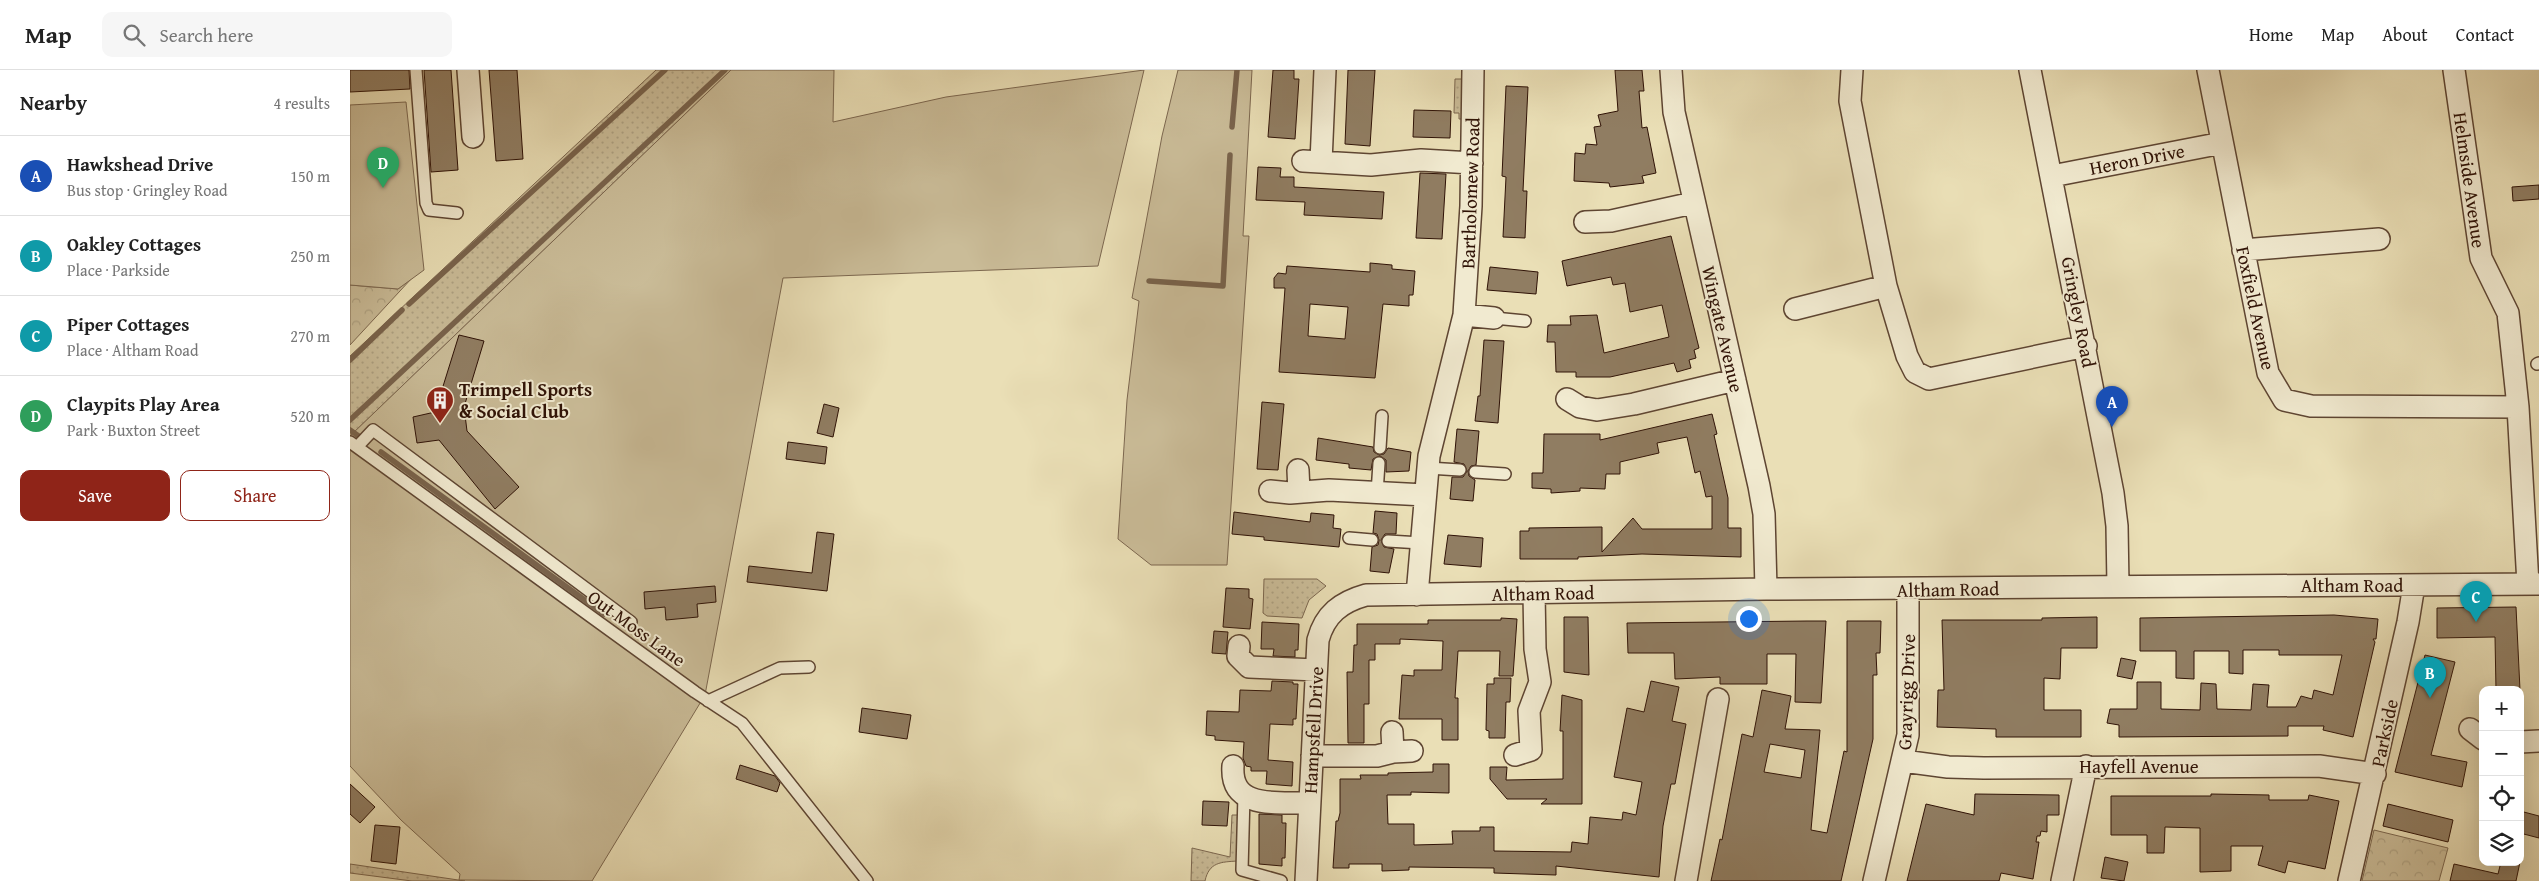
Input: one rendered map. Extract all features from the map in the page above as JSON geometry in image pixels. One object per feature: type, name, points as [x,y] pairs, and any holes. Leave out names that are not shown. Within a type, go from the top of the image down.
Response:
[{"type":"street","points":[[468,70],[473,137]]},
{"type":"street","points":[[1325,70],[1312,162],[1371,165],[1421,160],[1472,163]]},
{"type":"street","name":"Bartholomew Road","points":[[1417,595],[1428,468],[1436,427],[1460,340],[1464,316],[1470,247],[1472,70]]},
{"type":"street","name":"Wingate Avenue","points":[[1670,70],[1674,112],[1693,203],[1735,380],[1764,514],[1766,589]]},
{"type":"street","points":[[1852,70],[1850,101],[1886,286],[1907,356],[1915,372],[1929,379],[2086,346]]},
{"type":"street","name":"Gringley Road","points":[[2030,70],[2086,346],[2113,493],[2117,526],[2118,586]]},
{"type":"street","name":"Foxfield Avenue","points":[[2208,70],[2268,373],[2284,400],[2311,406],[2518,406]]},
{"type":"street","name":"Helmside Avenue","points":[[2454,70],[2480,258],[2508,313],[2534,584]]},
{"type":"street","name":"Heron Drive","points":[[2052,176],[2222,143]]},
{"type":"street","points":[[1585,222],[1611,221],[1693,203]]},
{"type":"street","points":[[2244,250],[2379,239]]},
{"type":"street","points":[[1795,309],[1886,286]]},
{"type":"street","points":[[1464,316],[1494,318]]},
{"type":"street","points":[[1567,399],[1580,407],[1597,410],[1634,404],[1735,380]]},
{"type":"street","points":[[1298,470],[1299,492]]},
{"type":"street","points":[[1270,492],[1329,490],[1425,495]]},
{"type":"street","name":"Altham Road","points":[[1356,598],[1366,595],[1534,594],[1766,589],[2534,584]]},
{"type":"street","name":"Parkside","points":[[2349,881],[2375,774],[2408,622],[2414,585]]},
{"type":"street","name":"Grayrigg Drive","points":[[1874,881],[1908,736],[1908,589]]},
{"type":"street","points":[[1532,753],[1529,711],[1540,682],[1534,642],[1534,594]]},
{"type":"street","name":"Hampsfell Drive","points":[[1306,881],[1316,670],[1322,627],[1340,604],[1356,598]]},
{"type":"street","points":[[1239,646],[1238,656],[1249,667],[1316,670]]},
{"type":"street","points":[[1686,881],[1718,700]]},
{"type":"street","points":[[2524,742],[2539,741]]},
{"type":"street","points":[[1312,756],[1377,756],[1399,745]]},
{"type":"street","name":"Hayfell Avenue","points":[[1903,761],[1948,767],[2319,766],[2375,774]]},
{"type":"street","points":[[1233,766],[1232,779],[1236,788],[1244,795],[1260,801],[1309,803]]},
{"type":"street","points":[[2062,881],[2086,766]]},
{"type":"lane","points":[[416,70],[426,203],[429,210],[457,213]]},
{"type":"lane","points":[[1494,318],[1525,320]]},
{"type":"lane","points":[[1380,448],[1382,416]]},
{"type":"lane","points":[[353,444],[373,430],[632,622]]},
{"type":"lane","name":"Out Moss Lane","points":[[353,444],[708,701],[742,723],[867,881]]},
{"type":"lane","points":[[1377,493],[1379,463]]},
{"type":"lane","points":[[1428,468],[1460,470]]},
{"type":"lane","points":[[1476,472],[1505,474]]},
{"type":"lane","points":[[1349,538],[1372,540]]},
{"type":"lane","points":[[1388,541],[1421,543]]},
{"type":"lane","points":[[708,701],[780,668],[809,667]]},
{"type":"lane","points":[[1244,795],[1242,870],[1281,881]]},
{"type":"green space","points":[[656,70],[731,70],[350,436],[350,356]]},
{"type":"green space","points":[[731,70],[834,70],[833,122],[946,97],[1144,70],[1098,266],[783,278],[705,695],[592,881],[459,880],[460,874],[401,820],[350,766],[350,436]]},
{"type":"green space","points":[[1178,70],[1252,70],[1243,236],[1249,236],[1227,565],[1151,565],[1118,539],[1127,400],[1139,301],[1132,298],[1162,136]]},
{"type":"green space","points":[[1455,79],[1463,79],[1462,119],[1459,119],[1459,113],[1454,113]]},
{"type":"green space","points":[[406,102],[424,270],[398,289],[350,285],[350,105]]},
{"type":"green space","points":[[412,278],[350,345],[350,285],[398,289]]},
{"type":"green space","points":[[1264,579],[1317,579],[1326,586],[1309,600],[1302,618],[1267,616],[1263,613]]},
{"type":"green space","points":[[1232,815],[1239,815],[1238,861],[1217,864],[1209,870],[1205,881],[1191,881],[1192,848],[1230,857]]},
{"type":"green space","points":[[2374,830],[2448,848],[2439,881],[2362,881]]},
{"type":"green space","points":[[350,864],[465,881],[412,881],[350,873]]},
{"type":"building","points":[[350,70],[409,70],[410,89],[350,92]]},
{"type":"building","points":[[424,70],[451,70],[458,170],[431,172]]},
{"type":"building","points":[[489,70],[517,70],[523,159],[496,161]]},
{"type":"building","points":[[1273,70],[1294,70],[1294,79],[1299,79],[1295,139],[1268,137]]},
{"type":"building","points":[[1348,70],[1375,70],[1370,146],[1345,144]]},
{"type":"building","points":[[1615,70],[1642,70],[1644,91],[1639,91],[1642,128],[1647,127],[1656,173],[1642,176],[1644,183],[1610,187],[1609,183],[1574,181],[1575,153],[1585,154],[1586,144],[1597,145],[1594,127],[1601,126],[1598,115],[1618,111]]},
{"type":"building","points":[[1506,86],[1528,87],[1523,191],[1527,191],[1525,238],[1503,237],[1506,177],[1502,176]]},
{"type":"building","points":[[1414,110],[1451,111],[1450,138],[1413,137]]},
{"type":"building","points":[[1258,167],[1281,168],[1280,177],[1294,177],[1294,187],[1384,192],[1382,219],[1304,215],[1305,202],[1256,200]]},
{"type":"building","points":[[1420,173],[1446,174],[1442,239],[1416,238]]},
{"type":"building","points":[[2539,185],[2539,199],[2513,201],[2512,187]]},
{"type":"building","points":[[1671,236],[1699,348],[1694,350],[1696,358],[1689,360],[1691,368],[1677,372],[1674,363],[1610,377],[1576,377],[1576,372],[1556,372],[1555,342],[1547,342],[1548,325],[1571,325],[1570,316],[1597,315],[1604,353],[1669,337],[1662,305],[1630,312],[1625,283],[1613,285],[1611,277],[1567,286],[1562,261]]},
{"type":"building","points":[[1370,263],[1392,265],[1392,269],[1415,271],[1413,295],[1409,295],[1409,306],[1383,304],[1375,378],[1279,372],[1285,288],[1274,288],[1274,278],[1278,273],[1286,274],[1287,266],[1370,272]],"holes":[[[1310,304],[1348,307],[1345,339],[1308,336]]]},
{"type":"building","points":[[1490,267],[1538,272],[1536,294],[1487,290]]},
{"type":"building","name":"Trimpell Sports & Social Club","points":[[459,335],[484,341],[464,407],[467,431],[519,487],[495,509],[439,440],[417,443],[413,417],[435,412]]},
{"type":"building","points":[[1484,340],[1504,341],[1498,423],[1475,421],[1478,396],[1480,396]]},
{"type":"building","points":[[1262,402],[1284,404],[1278,470],[1257,469]]},
{"type":"building","points":[[824,404],[839,408],[833,437],[817,433]]},
{"type":"building","points":[[1712,414],[1717,434],[1714,435],[1728,498],[1728,528],[1741,528],[1741,557],[1642,554],[1578,557],[1578,559],[1520,559],[1520,531],[1529,531],[1529,528],[1602,527],[1602,552],[1633,518],[1642,529],[1712,529],[1712,496],[1706,497],[1700,471],[1695,473],[1687,437],[1657,443],[1659,453],[1620,462],[1620,474],[1606,474],[1605,489],[1580,488],[1580,491],[1551,493],[1551,489],[1532,488],[1532,473],[1543,473],[1544,434],[1600,434],[1600,440]]},
{"type":"building","points":[[1457,429],[1479,431],[1476,465],[1471,466],[1468,471],[1469,476],[1475,480],[1473,501],[1450,499],[1452,477],[1463,477],[1467,471],[1464,464],[1454,462]]},
{"type":"building","points":[[1318,438],[1373,447],[1374,452],[1379,455],[1384,454],[1388,448],[1411,452],[1409,471],[1386,472],[1386,460],[1380,456],[1373,459],[1371,470],[1349,468],[1349,464],[1316,460]]},
{"type":"building","points":[[788,442],[827,447],[825,464],[786,459]]},
{"type":"building","points":[[1375,511],[1397,513],[1396,534],[1385,534],[1381,540],[1384,547],[1394,549],[1389,573],[1370,571],[1372,547],[1378,545],[1379,540],[1377,534],[1373,533]]},
{"type":"building","points":[[1234,512],[1310,522],[1311,513],[1334,515],[1333,528],[1341,529],[1339,547],[1264,540],[1264,537],[1232,534]]},
{"type":"building","points":[[817,532],[834,534],[827,591],[747,582],[749,566],[812,573]]},
{"type":"building","points":[[1448,535],[1483,538],[1481,567],[1444,564]]},
{"type":"building","points":[[715,586],[716,602],[697,604],[698,617],[666,620],[665,607],[645,609],[644,592]]},
{"type":"building","points":[[1226,588],[1249,589],[1249,598],[1253,599],[1250,629],[1223,627]]},
{"type":"building","points":[[2516,607],[2520,686],[2496,686],[2495,637],[2437,638],[2437,608]]},
{"type":"building","points":[[2334,615],[2378,619],[2376,639],[2373,639],[2375,642],[2353,737],[2323,730],[2324,726],[2288,726],[2288,736],[2119,737],[2119,725],[2107,723],[2110,709],[2137,709],[2137,682],[2161,682],[2161,709],[2200,710],[2201,683],[2216,684],[2217,709],[2251,710],[2253,684],[2269,685],[2267,707],[2296,707],[2301,696],[2312,699],[2314,690],[2333,695],[2342,655],[2279,655],[2279,650],[2243,650],[2243,674],[2229,673],[2229,651],[2194,651],[2194,679],[2176,678],[2176,651],[2140,651],[2140,618]]},
{"type":"building","points":[[1564,617],[1588,617],[1589,675],[1564,672]]},
{"type":"building","points":[[2097,617],[2097,648],[2061,648],[2060,679],[2044,678],[2044,710],[2081,710],[2081,737],[1996,737],[1996,729],[1937,727],[1938,690],[1944,690],[1942,620],[2042,620],[2042,618]]},
{"type":"building","points":[[1501,618],[1517,619],[1513,676],[1499,676],[1500,651],[1458,651],[1455,698],[1458,698],[1458,740],[1442,740],[1442,719],[1399,719],[1402,675],[1414,676],[1414,670],[1442,670],[1443,641],[1400,639],[1400,644],[1375,644],[1375,660],[1369,660],[1369,704],[1364,704],[1364,743],[1348,743],[1347,672],[1353,672],[1354,645],[1357,645],[1357,624],[1428,624],[1428,620],[1501,620]]},
{"type":"building","points":[[1826,621],[1821,703],[1795,702],[1796,654],[1767,654],[1767,684],[1720,684],[1720,677],[1675,679],[1674,653],[1628,653],[1627,623]]},
{"type":"building","points":[[1847,621],[1881,621],[1880,653],[1876,653],[1877,675],[1873,675],[1873,739],[1841,881],[1711,881],[1720,839],[1722,840],[1742,734],[1753,737],[1762,690],[1791,696],[1785,729],[1820,730],[1811,830],[1827,833],[1844,751],[1847,752]],"holes":[[[1770,744],[1805,750],[1801,778],[1764,772]]]},
{"type":"building","points":[[1262,622],[1299,624],[1298,650],[1295,650],[1295,657],[1273,656],[1274,649],[1261,649]]},
{"type":"building","points":[[1214,631],[1228,632],[1226,654],[1212,653]]},
{"type":"building","points":[[2425,655],[2455,662],[2431,755],[2467,762],[2462,787],[2395,772]]},
{"type":"building","points":[[2121,658],[2136,661],[2132,679],[2117,676]]},
{"type":"building","points":[[1494,678],[1511,678],[1510,702],[1506,702],[1505,738],[1489,738],[1489,731],[1486,730],[1487,684],[1494,684]]},
{"type":"building","points":[[1272,681],[1298,684],[1296,719],[1293,719],[1293,725],[1270,724],[1268,760],[1293,762],[1292,786],[1266,784],[1267,771],[1251,771],[1251,767],[1246,766],[1243,758],[1244,742],[1215,740],[1215,736],[1206,735],[1207,711],[1239,712],[1240,690],[1271,691]]},
{"type":"building","points":[[1651,681],[1679,687],[1672,721],[1686,724],[1675,784],[1671,784],[1663,826],[1659,877],[1556,866],[1556,875],[1494,873],[1494,868],[1409,867],[1409,870],[1382,871],[1382,864],[1349,864],[1349,868],[1333,868],[1336,821],[1338,821],[1340,813],[1340,779],[1361,779],[1360,775],[1433,772],[1433,764],[1449,764],[1449,793],[1411,792],[1411,795],[1387,795],[1388,824],[1414,824],[1414,845],[1453,844],[1452,831],[1480,831],[1480,827],[1494,827],[1494,851],[1571,852],[1572,842],[1588,844],[1590,817],[1622,820],[1623,812],[1636,815],[1642,782],[1614,777],[1627,708],[1644,712]]},
{"type":"building","points":[[1562,695],[1582,700],[1582,804],[1541,804],[1547,799],[1507,799],[1490,779],[1490,767],[1507,767],[1506,780],[1563,779],[1563,731],[1560,731]]},
{"type":"building","points":[[862,708],[911,715],[907,739],[859,732]]},
{"type":"building","points":[[740,765],[775,776],[780,783],[777,792],[736,779]]},
{"type":"building","points":[[350,784],[375,807],[360,823],[350,814]]},
{"type":"building","points":[[1975,794],[2059,795],[2059,815],[2047,815],[2047,832],[2041,831],[2040,836],[2037,836],[2036,842],[2039,842],[2033,879],[2001,873],[1999,881],[1907,881],[1926,804],[1974,815]]},
{"type":"building","points":[[2211,794],[2269,795],[2269,800],[2308,800],[2309,795],[2339,801],[2325,869],[2288,861],[2285,873],[2258,865],[2263,846],[2231,846],[2231,871],[2200,872],[2200,828],[2165,827],[2164,853],[2147,853],[2147,835],[2111,835],[2111,796],[2211,796]]},
{"type":"building","points":[[1203,801],[1229,802],[1227,826],[1202,825]]},
{"type":"building","points":[[2388,804],[2453,820],[2448,842],[2383,826]]},
{"type":"building","points":[[2524,812],[2539,816],[2539,838],[2524,834]]},
{"type":"building","points":[[1259,814],[1282,815],[1282,823],[1286,823],[1285,858],[1282,858],[1282,866],[1259,864]]},
{"type":"building","points":[[375,825],[400,827],[396,864],[371,861]]},
{"type":"building","points":[[2105,857],[2128,862],[2124,881],[2101,878]]},
{"type":"building","points":[[2454,864],[2498,874],[2500,866],[2519,866],[2516,881],[2450,881]]},
{"type":"waterway","points":[[409,304],[665,70]]},
{"type":"waterway","points":[[350,420],[725,70]]},
{"type":"waterway","points":[[1232,127],[1237,70]]},
{"type":"waterway","points":[[1149,281],[1223,286],[1230,155]]},
{"type":"waterway","points":[[350,360],[402,310]]},
{"type":"waterway","points":[[350,430],[360,437]]},
{"type":"waterway","points":[[381,452],[604,614]]},
{"type":"place","name":"Claypits Play Area","points":[[383,188]]},
{"type":"place","name":"Trimpell Sports & Social Club","points":[[440,424]]},
{"type":"place","name":"Hawkshead Drive","points":[[2112,427]]},
{"type":"place","name":"Piper Cottages","points":[[2476,622]]},
{"type":"place","name":"Oakley Cottages","points":[[2430,698]]}]
